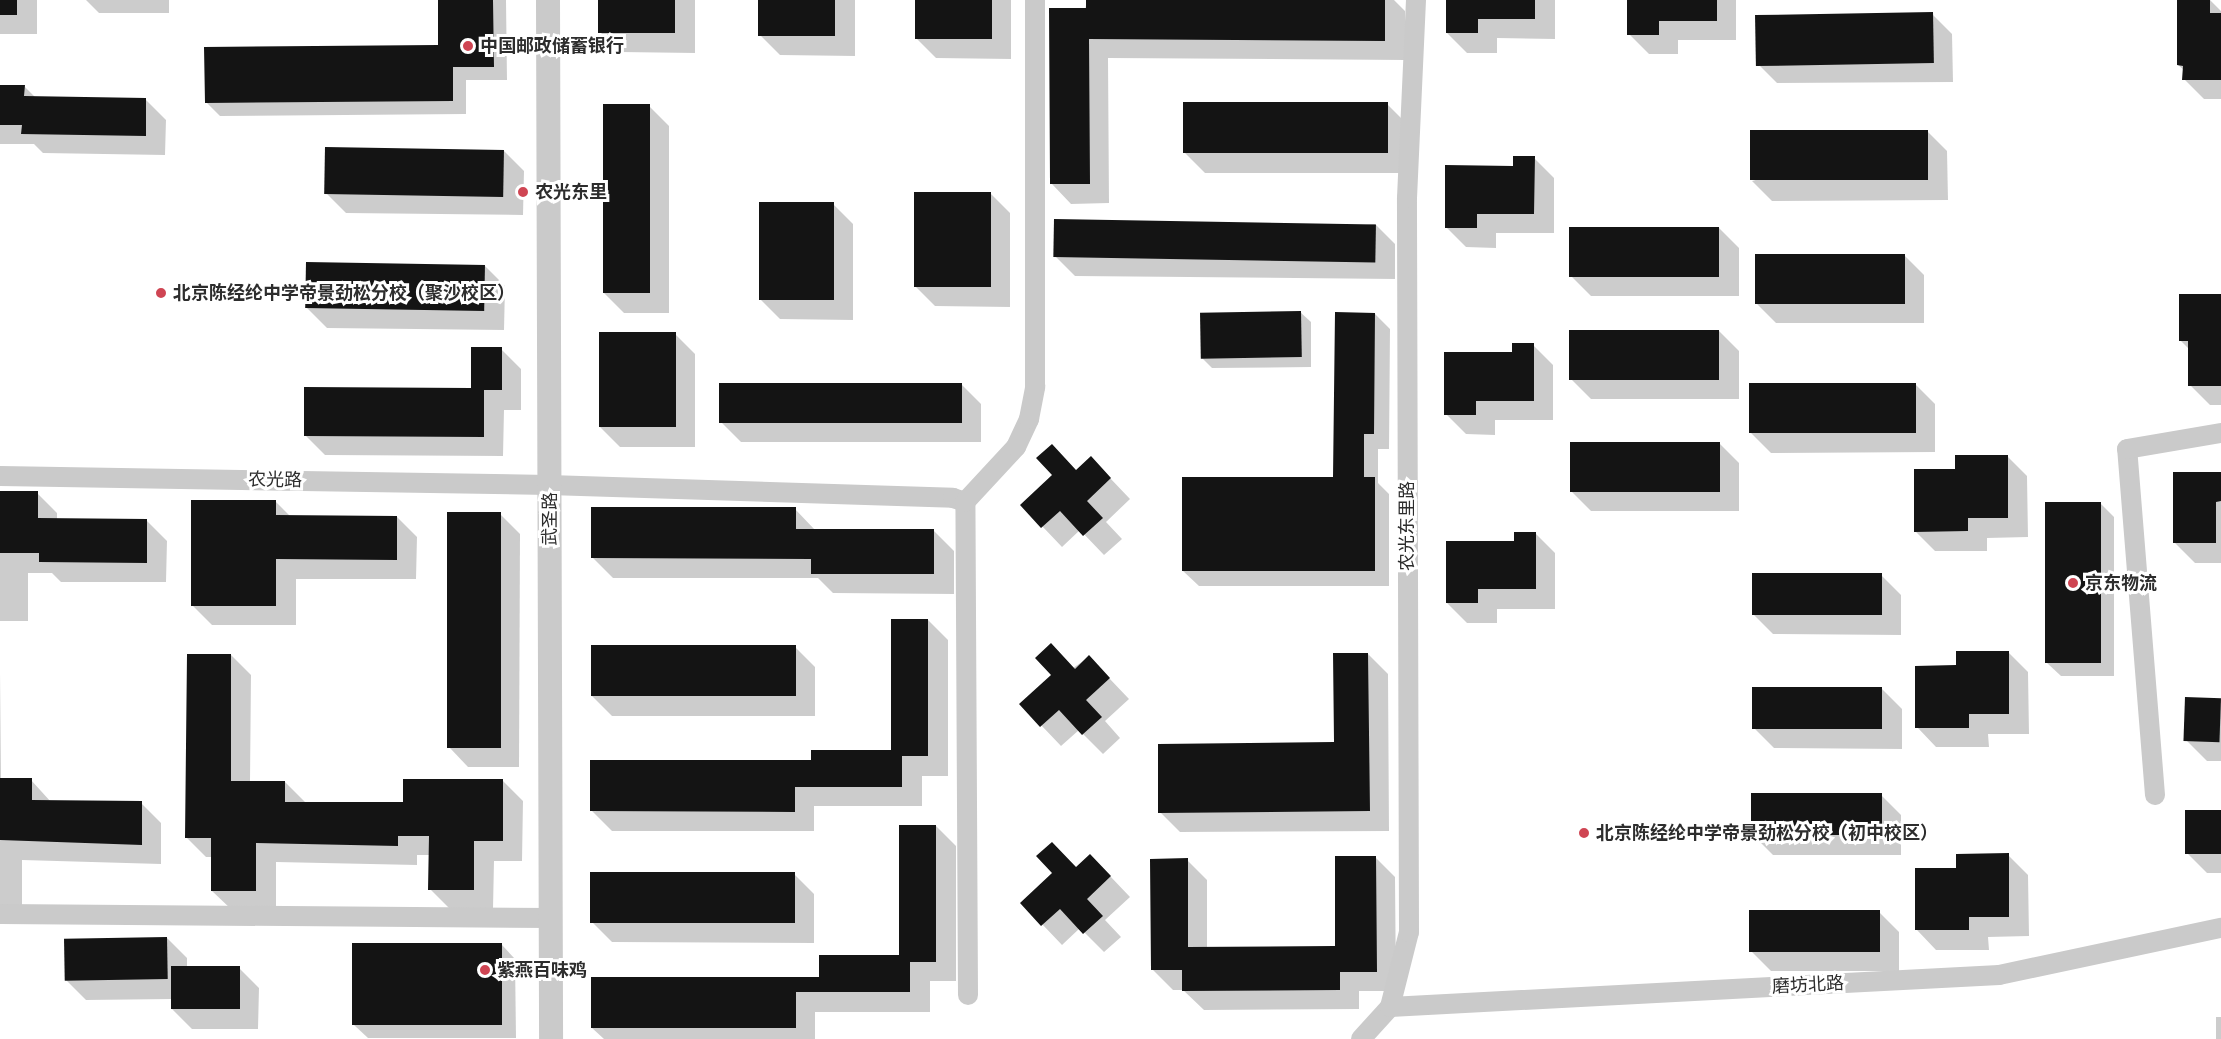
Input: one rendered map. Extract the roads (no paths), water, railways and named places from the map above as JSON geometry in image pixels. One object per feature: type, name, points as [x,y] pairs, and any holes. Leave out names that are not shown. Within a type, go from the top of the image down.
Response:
[{"type":"street","name":"武圣路","points":[[548,0],[551,1039]]},
{"type":"street","points":[[968,995],[965,502],[1016,447],[1029,419],[1035,387],[1035,0]]},
{"type":"street","name":"农光东里路","points":[[1361,1039],[1390,1007],[1408,932],[1407,198],[1416,0]]},
{"type":"street","points":[[2155,795],[2127,449],[2221,433]]},
{"type":"street","name":"农光路","points":[[0,476],[549,485],[953,498],[965,502]]},
{"type":"street","points":[[0,914],[551,918]]},
{"type":"street","name":"磨坊北路","points":[[1390,1007],[1999,975],[2221,928]]},
{"type":"place","name":"中国邮政储蓄银行","points":[[468,46]]},
{"type":"place","name":"农光东里","points":[[523,192]]},
{"type":"place","name":"北京陈经纶中学帝景劲松分校（聚沙校区）","points":[[161,293]]},
{"type":"place","name":"京东物流","points":[[2073,583]]},
{"type":"place","name":"北京陈经纶中学帝景劲松分校（初中校区）","points":[[1584,833]]},
{"type":"place","name":"紫燕百味鸡","points":[[485,970]]}]
